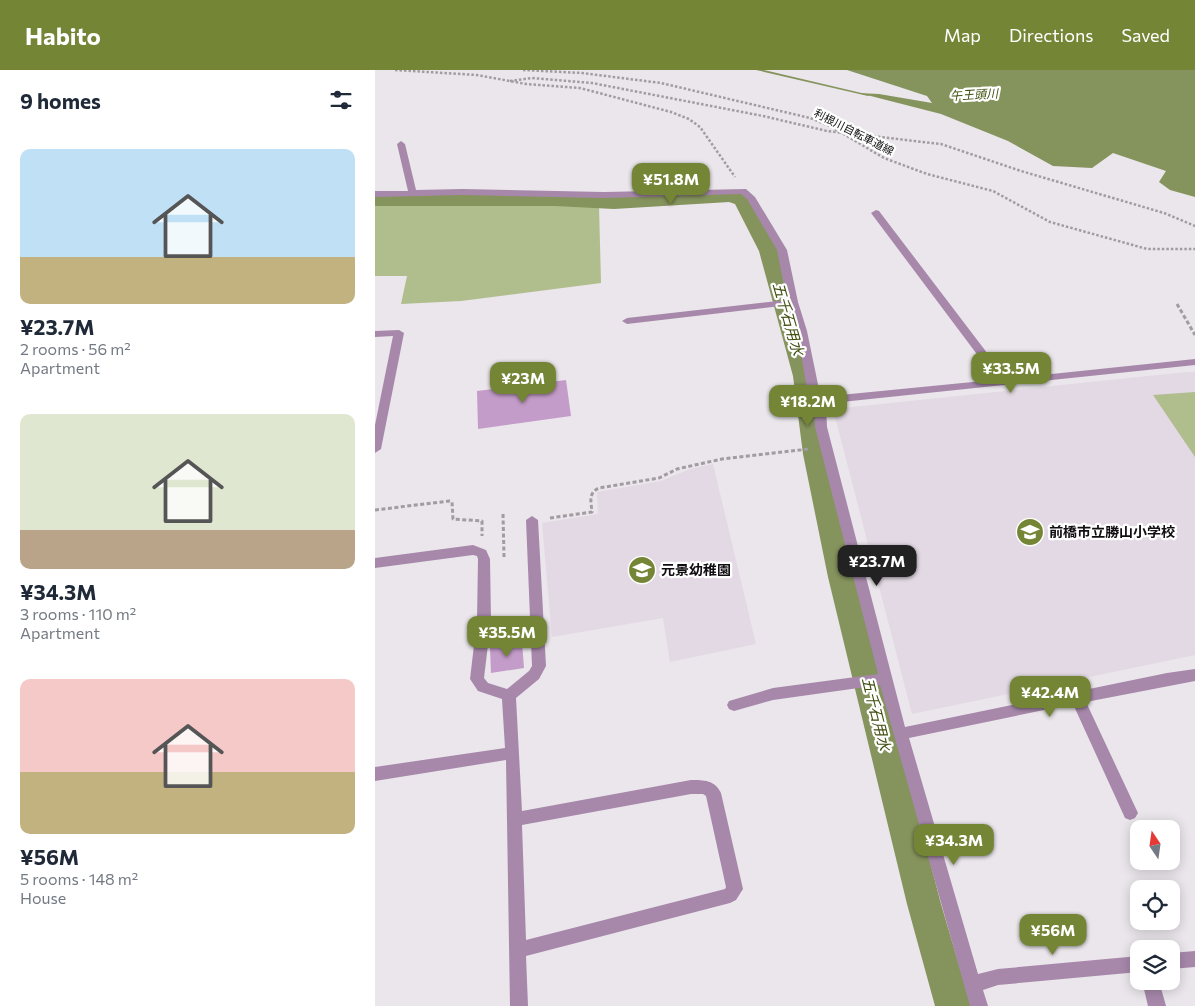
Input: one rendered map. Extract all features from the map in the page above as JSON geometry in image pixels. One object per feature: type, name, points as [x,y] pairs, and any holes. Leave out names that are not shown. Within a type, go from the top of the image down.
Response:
[{"type":"street","points":[[401,144],[412,192]]},
{"type":"street","points":[[375,194],[412,192],[604,195],[743,191],[751,197],[782,250],[793,302],[802,331],[815,400],[820,404],[821,427],[900,734],[979,1006]]},
{"type":"street","points":[[876,213],[993,368],[999,382]]},
{"type":"street","points":[[627,321],[793,302]]},
{"type":"street","points":[[375,334],[399,333],[375,448]]},
{"type":"street","points":[[820,404],[829,400],[1195,362]]},
{"type":"street","points":[[509,696],[534,675],[539,666],[532,520]]},
{"type":"street","points":[[375,563],[473,550],[482,553],[484,559],[485,620],[477,679],[483,687],[509,696]]},
{"type":"street","points":[[900,734],[1167,679],[1195,675]]},
{"type":"street","points":[[734,705],[773,694],[887,679]]},
{"type":"street","points":[[509,696],[513,753],[519,1006]]},
{"type":"street","points":[[1077,698],[1130,813]]},
{"type":"street","points":[[375,774],[513,753]]},
{"type":"street","points":[[515,819],[691,787],[706,787],[713,793],[735,889],[730,895],[518,950]]},
{"type":"street","points":[[1180,960],[1195,959]]},
{"type":"street","points":[[972,984],[998,977],[1130,965]]},
{"type":"street","points":[[1152,990],[1157,1006]]},
{"type":"path","points":[[395,70],[477,75],[510,81],[580,88],[682,116],[700,127],[707,135],[743,191]]},
{"type":"path","name":"利根川自転車道線","points":[[523,70],[582,73],[661,83],[810,118],[884,158],[911,168],[1004,195],[1038,218],[1147,250],[1195,249]]},
{"type":"path","points":[[510,81],[533,78],[593,83],[763,116],[839,133],[941,144],[1021,171],[1164,213],[1195,226]]},
{"type":"path","points":[[1177,304],[1195,335]]},
{"type":"path","points":[[532,520],[593,512],[591,495],[593,491],[599,488],[659,478],[677,469],[722,459],[806,450]]},
{"type":"path","points":[[375,510],[452,502],[453,519],[482,521],[482,541],[479,551]]},
{"type":"shaded area","points":[[375,203],[565,203],[599,206],[601,283],[461,301],[401,304],[407,276],[375,276]]},
{"type":"shaded area","name":"前橋市立勝山小学校","points":[[1195,372],[1195,655],[912,714],[833,409]]},
{"type":"shaded area","points":[[1195,392],[1195,457],[1153,395]]},
{"type":"shaded area","name":"元景幼稚園","points":[[713,464],[756,644],[670,662],[663,618],[552,637],[542,523],[598,514],[597,492],[661,481],[690,469]]},
{"type":"water","points":[[847,70],[1195,70],[1195,197],[1170,190],[1159,182],[1166,171],[1113,153],[1092,168],[1053,166],[1008,141],[941,114],[859,93],[879,94],[932,103],[927,96]]},
{"type":"building","points":[[566,380],[571,416],[478,429],[477,391]]},
{"type":"building","points":[[522,642],[524,668],[491,673],[490,647]]},
{"type":"waterway","name":"午王頭川","points":[[758,70],[868,95]]},
{"type":"waterway","name":"五千石用水","points":[[375,200],[555,200],[614,203],[730,196],[743,200],[769,251],[804,376],[815,454],[842,577],[924,904],[953,1006]]},
{"type":"place","name":"前橋市立勝山小学校","points":[[1030,532]]},
{"type":"place","name":"元景幼稚園","points":[[642,570]]}]
